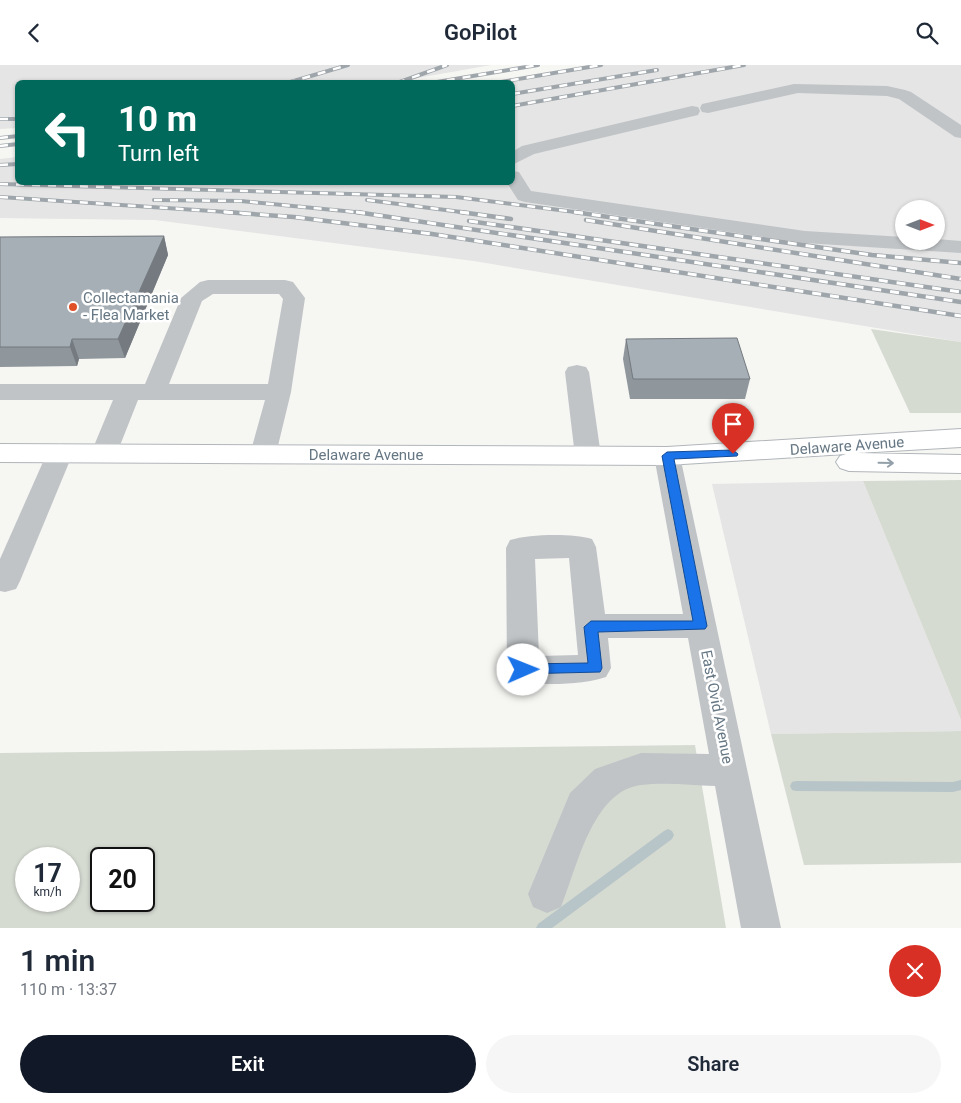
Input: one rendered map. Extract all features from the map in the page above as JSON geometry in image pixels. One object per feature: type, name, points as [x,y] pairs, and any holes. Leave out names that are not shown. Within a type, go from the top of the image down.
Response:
[{"type":"main road","name":"Delaware Avenue","points":[[0,453],[667,456],[733,454],[961,438]]},
{"type":"main road","name":"Delaware Avenue","points":[[733,454],[832,462],[961,464]]},
{"type":"street","points":[[515,158],[528,150],[798,89],[887,91],[905,95],[961,133]]},
{"type":"street","points":[[515,180],[525,195],[804,237],[961,247]]},
{"type":"street","points":[[154,392],[192,298],[208,287],[285,287],[294,298],[279,392],[263,454]]},
{"type":"street","points":[[577,372],[588,455]]},
{"type":"street","points":[[0,392],[279,392]]},
{"type":"street","points":[[104,453],[129,392]]},
{"type":"street","points":[[5,581],[60,453]]},
{"type":"street","name":"East Ovid Avenue","points":[[667,456],[761,928]]},
{"type":"street","points":[[591,627],[701,626]]},
{"type":"street","points":[[547,894],[583,805],[607,779],[641,769],[730,770]]},
{"type":"shaded area","points":[[0,65],[491,65],[406,80],[15,80],[15,128],[0,129]]},
{"type":"shaded area","points":[[594,65],[961,65],[961,342],[474,261],[155,220],[0,218],[0,159],[15,157],[15,185],[515,185],[515,80],[504,80]]},
{"type":"shaded area","points":[[871,329],[961,342],[961,413],[910,413]]},
{"type":"shaded area","points":[[961,480],[961,720],[863,481]]},
{"type":"shaded area","points":[[863,481],[961,720],[961,731],[771,734],[712,484]]},
{"type":"shaded area","points":[[961,731],[961,863],[804,865],[771,734]]},
{"type":"shaded area","points":[[695,745],[726,928],[0,928],[0,753]]},
{"type":"building","name":"Collectamania - Flea Market","points":[[164,236],[118,339],[72,339],[70,347],[0,347],[0,237]]},
{"type":"building","points":[[737,338],[750,379],[633,379],[626,339]]},
{"type":"waterway","points":[[796,786],[953,787],[961,785]]},
{"type":"waterway","points":[[542,928],[668,835]]},
{"type":"railway","points":[[297,80],[348,65]]},
{"type":"railway","points":[[405,80],[447,65]]},
{"type":"railway","points":[[449,80],[538,65]]},
{"type":"railway","points":[[513,80],[601,65]]},
{"type":"railway","points":[[515,105],[744,65]]},
{"type":"railway","points":[[515,94],[657,70]]},
{"type":"railway","points":[[0,119],[15,119]]},
{"type":"railway","points":[[0,138],[15,136]]},
{"type":"railway","points":[[0,146],[15,144]]},
{"type":"railway","points":[[0,165],[15,164]]},
{"type":"railway","points":[[0,184],[15,184]]},
{"type":"railway","points":[[35,185],[456,197],[583,213]]},
{"type":"railway","points":[[0,197],[242,213]]},
{"type":"railway","points":[[154,200],[241,201],[358,212]]},
{"type":"railway","points":[[367,200],[469,213]]},
{"type":"railway","points":[[224,212],[294,217],[432,234],[961,316]]},
{"type":"railway","points":[[358,212],[365,213]]},
{"type":"railway","points":[[358,212],[961,302]]},
{"type":"railway","points":[[460,212],[511,219]]},
{"type":"railway","points":[[574,212],[872,255],[961,263]]},
{"type":"railway","points":[[586,220],[961,279]]},
{"type":"railway","points":[[469,221],[961,292]]},
{"type":"place","name":"Collectamania - Flea Market","points":[[73,307]]},
{"type":"route","points":[[523,670],[595,668],[591,627],[622,625],[701,626],[667,456],[733,454]]}]
